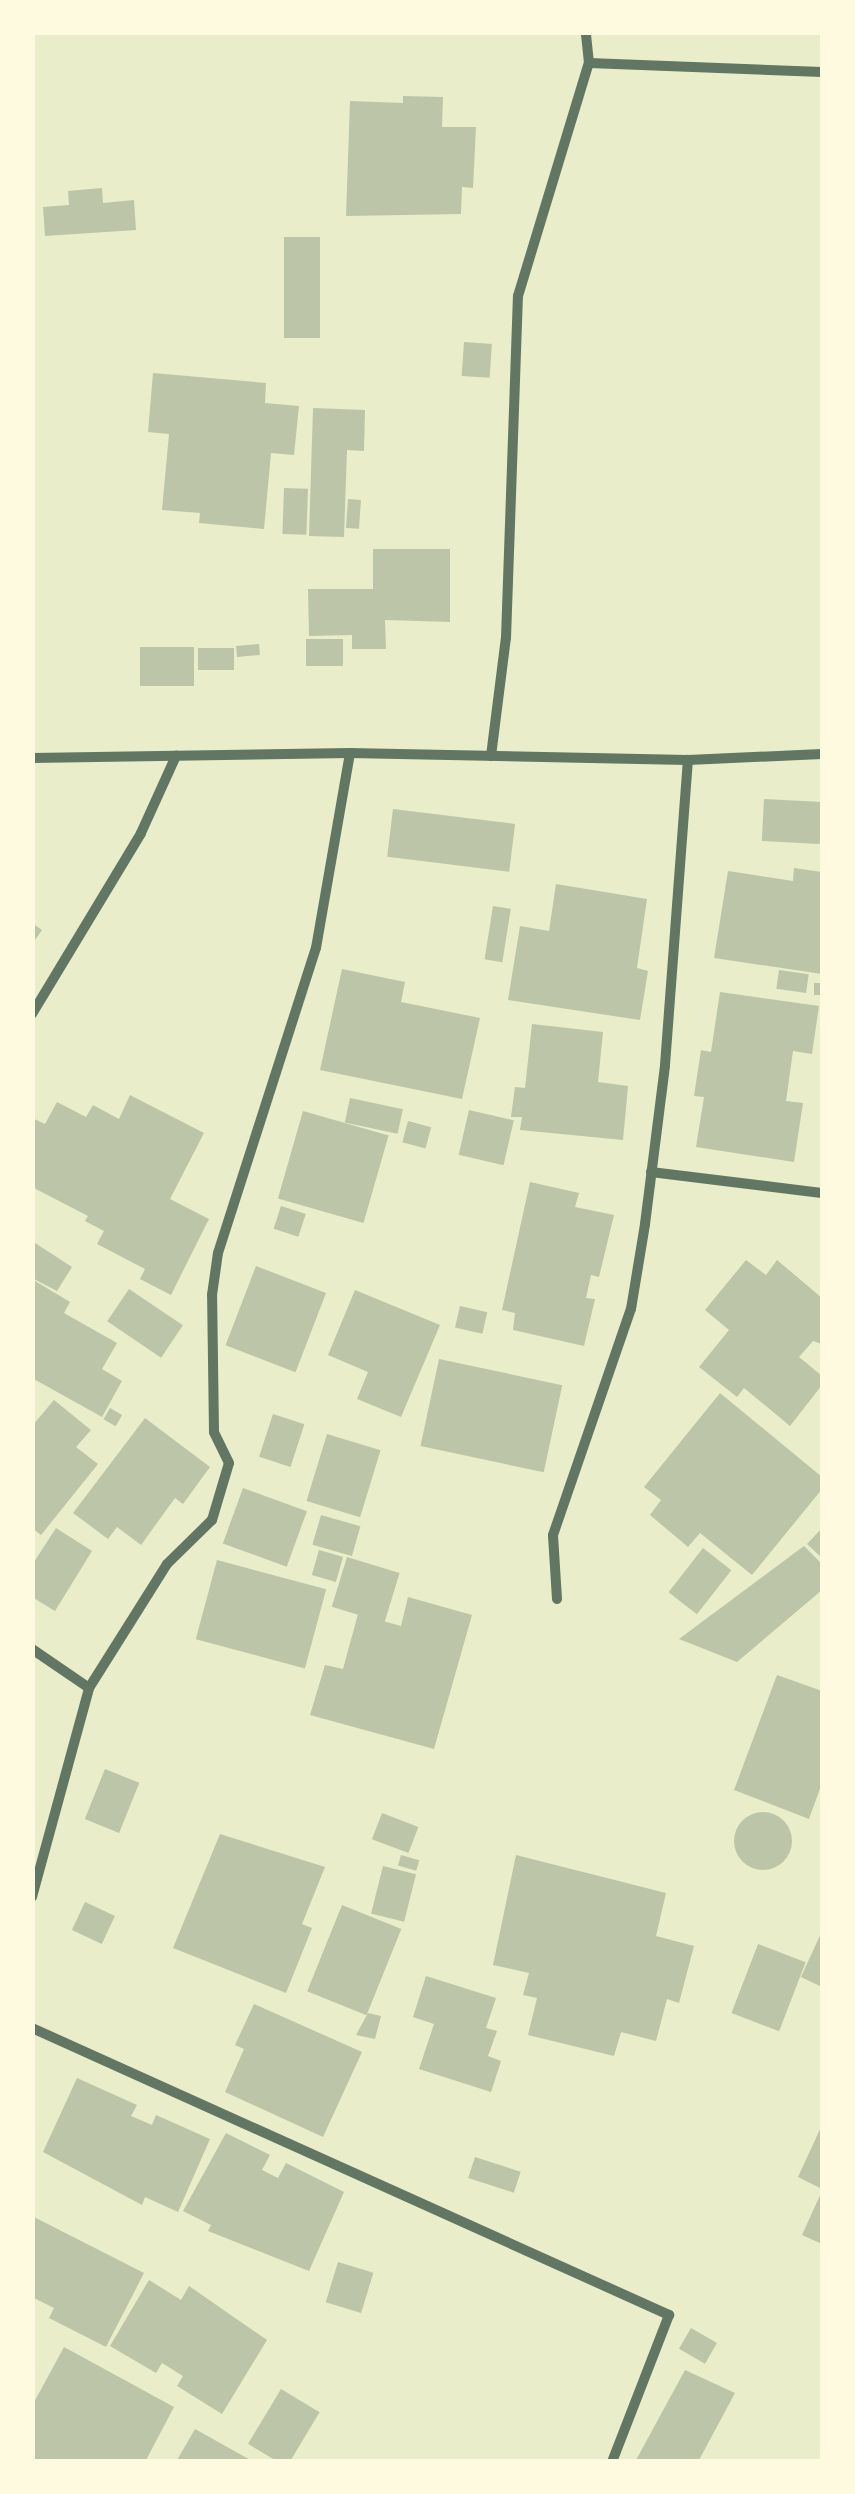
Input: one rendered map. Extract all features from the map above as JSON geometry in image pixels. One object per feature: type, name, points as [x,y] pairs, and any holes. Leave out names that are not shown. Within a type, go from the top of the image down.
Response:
[{"type":"street","points":[[490,756],[506,638],[518,296],[589,63],[586,32]]},
{"type":"street","points":[[589,63],[822,72]]},
{"type":"street","points":[[32,1897],[89,1688],[168,1564],[212,1520],[229,1463],[214,1432],[212,1295],[218,1253],[316,948],[350,753]]},
{"type":"street","points":[[32,758],[350,753],[688,760],[822,754]]},
{"type":"street","points":[[32,1014],[141,833],[176,756]]},
{"type":"street","points":[[557,1599],[552,1535],[631,1308],[651,1172],[688,760]]},
{"type":"street","points":[[651,1172],[822,1192]]},
{"type":"street","points":[[32,1649],[89,1688]]},
{"type":"street","points":[[32,2028],[669,2315],[612,2462]]},
{"type":"building","points":[[403,96],[443,97],[442,127],[476,127],[473,188],[462,187],[461,214],[346,216],[350,101],[403,103]]},
{"type":"building","points":[[102,188],[103,203],[134,200],[136,230],[45,236],[43,207],[69,205],[68,191]]},
{"type":"building","points":[[284,237],[320,237],[320,338],[284,338]]},
{"type":"building","points":[[464,342],[492,344],[490,378],[462,376]]},
{"type":"building","points":[[153,373],[266,383],[265,403],[299,406],[294,455],[271,453],[264,529],[199,523],[200,513],[162,510],[169,434],[148,432]]},
{"type":"building","points":[[313,408],[365,410],[364,451],[347,450],[344,537],[309,536]]},
{"type":"building","points":[[284,488],[308,489],[306,535],[282,534]]},
{"type":"building","points":[[348,499],[361,500],[359,529],[346,528]]},
{"type":"building","points":[[373,549],[450,549],[450,622],[385,620],[386,649],[352,649],[352,635],[309,636],[308,589],[373,589]]},
{"type":"building","points":[[306,639],[343,639],[343,666],[306,666]]},
{"type":"building","points":[[259,644],[260,655],[237,657],[236,646]]},
{"type":"building","points":[[140,647],[194,647],[194,686],[140,686]]},
{"type":"building","points":[[198,648],[234,648],[234,670],[198,670]]},
{"type":"building","points":[[764,799],[822,802],[820,844],[762,841]]},
{"type":"building","points":[[393,809],[515,824],[509,872],[387,857]]},
{"type":"building","points":[[794,868],[822,872],[822,974],[714,958],[728,871],[793,881]]},
{"type":"building","points":[[556,884],[647,899],[637,968],[648,971],[640,1020],[508,1000],[520,926],[549,931]]},
{"type":"building","points":[[493,906],[511,909],[502,962],[485,959]]},
{"type":"building","points":[[32,923],[42,930],[32,944]]},
{"type":"building","points":[[342,969],[405,982],[401,1002],[480,1018],[462,1099],[320,1070]]},
{"type":"building","points":[[779,970],[809,974],[806,993],[776,989]]},
{"type":"building","points":[[814,983],[822,983],[822,995],[814,995]]},
{"type":"building","points":[[720,992],[819,1006],[812,1054],[793,1051],[786,1101],[803,1103],[794,1162],[696,1147],[704,1097],[694,1096],[701,1050],[711,1052]]},
{"type":"building","points":[[532,1024],[603,1032],[598,1082],[628,1086],[623,1140],[520,1130],[522,1117],[511,1117],[515,1087],[525,1088]]},
{"type":"building","points":[[130,1095],[204,1133],[170,1199],[209,1219],[171,1295],[140,1279],[145,1269],[97,1244],[104,1231],[85,1221],[88,1216],[32,1187],[32,1118],[45,1124],[57,1102],[86,1117],[93,1105],[119,1119]]},
{"type":"building","points":[[350,1098],[403,1109],[398,1134],[345,1122]]},
{"type":"building","points":[[469,1110],[514,1120],[503,1165],[459,1155]]},
{"type":"building","points":[[303,1111],[389,1136],[363,1223],[278,1198]]},
{"type":"building","points":[[408,1121],[431,1127],[425,1148],[402,1142]]},
{"type":"building","points":[[530,1182],[579,1193],[575,1207],[614,1215],[599,1277],[591,1275],[586,1298],[595,1299],[584,1346],[513,1330],[515,1313],[502,1310]]},
{"type":"building","points":[[281,1206],[306,1214],[298,1237],[274,1229]]},
{"type":"building","points":[[32,1241],[72,1267],[57,1291],[32,1278]]},
{"type":"building","points":[[746,1260],[766,1275],[777,1260],[822,1298],[822,1344],[813,1341],[799,1357],[822,1376],[822,1385],[790,1426],[744,1388],[737,1397],[699,1367],[729,1330],[705,1310]]},
{"type":"building","points":[[256,1266],[326,1293],[296,1372],[226,1345]]},
{"type":"building","points":[[35,1281],[70,1302],[64,1313],[117,1343],[102,1369],[122,1381],[102,1417],[32,1378]]},
{"type":"building","points":[[129,1289],[183,1325],[161,1358],[107,1321]]},
{"type":"building","points":[[355,1290],[440,1325],[401,1417],[357,1399],[368,1372],[328,1355]]},
{"type":"building","points":[[460,1306],[487,1312],[482,1334],[455,1327]]},
{"type":"building","points":[[439,1359],[562,1385],[544,1472],[420,1446]]},
{"type":"building","points":[[720,1393],[822,1477],[822,1489],[752,1575],[700,1533],[688,1547],[650,1515],[661,1500],[644,1487]]},
{"type":"building","points":[[54,1400],[91,1430],[76,1447],[98,1464],[41,1535],[32,1528],[32,1426]]},
{"type":"building","points":[[110,1408],[122,1415],[116,1426],[104,1419]]},
{"type":"building","points":[[273,1414],[304,1424],[290,1467],[259,1457]]},
{"type":"building","points":[[145,1418],[210,1467],[183,1504],[175,1498],[141,1545],[117,1527],[108,1539],[73,1513]]},
{"type":"building","points":[[327,1434],[381,1450],[360,1517],[307,1501]]},
{"type":"building","points":[[243,1488],[307,1511],[287,1567],[223,1543]]},
{"type":"building","points":[[321,1515],[360,1526],[352,1556],[312,1545]]},
{"type":"building","points":[[56,1528],[92,1551],[55,1611],[32,1597],[32,1565]]},
{"type":"building","points":[[822,1528],[822,1558],[807,1544]]},
{"type":"building","points":[[804,1546],[822,1564],[822,1590],[737,1662],[679,1639]]},
{"type":"building","points":[[703,1548],[731,1570],[697,1614],[669,1592]]},
{"type":"building","points":[[319,1550],[343,1557],[336,1582],[312,1575]]},
{"type":"building","points":[[347,1557],[400,1573],[384,1623],[332,1607]]},
{"type":"building","points":[[217,1560],[326,1589],[305,1668],[196,1639]]},
{"type":"building","points":[[408,1597],[472,1615],[434,1749],[310,1715],[325,1665],[343,1669],[358,1614],[401,1626]]},
{"type":"building","points":[[777,1675],[822,1691],[822,1783],[809,1819],[734,1790]]},
{"type":"building","points":[[105,1769],[139,1783],[119,1833],[85,1819]]},
{"type":"building","points":[[763,1812],[783,1821],[792,1841],[783,1861],[763,1870],[743,1861],[734,1841],[743,1821]]},
{"type":"building","points":[[382,1813],[418,1827],[408,1853],[372,1839]]},
{"type":"building","points":[[220,1834],[325,1867],[302,1924],[312,1928],[286,1993],[173,1948]]},
{"type":"building","points":[[401,1855],[419,1860],[416,1871],[398,1866]]},
{"type":"building","points":[[516,1855],[666,1893],[656,1936],[694,1946],[679,2003],[667,1999],[656,2041],[621,2032],[614,2056],[528,2035],[537,1998],[523,1995],[529,1973],[493,1965]]},
{"type":"building","points":[[383,1866],[416,1874],[404,1922],[371,1914]]},
{"type":"building","points":[[85,1902],[115,1916],[102,1944],[72,1930]]},
{"type":"building","points":[[342,1905],[401,1929],[367,2015],[307,1991]]},
{"type":"building","points":[[822,1931],[822,1987],[801,1977]]},
{"type":"building","points":[[758,1944],[806,1962],[779,2031],[731,2013]]},
{"type":"building","points":[[426,1976],[496,1998],[486,2028],[497,2031],[488,2056],[501,2061],[491,2092],[419,2069],[434,2024],[413,2017]]},
{"type":"building","points":[[254,2004],[362,2052],[323,2137],[225,2092],[244,2049],[235,2045]]},
{"type":"building","points":[[368,2013],[381,2016],[375,2039],[356,2035]]},
{"type":"building","points":[[77,2078],[137,2105],[131,2116],[152,2125],[156,2115],[210,2139],[178,2212],[145,2197],[142,2205],[43,2152]]},
{"type":"building","points":[[822,2125],[822,2189],[798,2177]]},
{"type":"building","points":[[226,2133],[270,2155],[262,2170],[278,2178],[286,2163],[344,2192],[309,2271],[208,2231],[211,2225],[183,2211]]},
{"type":"building","points":[[475,2157],[521,2172],[514,2193],[468,2178]]},
{"type":"building","points":[[822,2191],[822,2244],[802,2235]]},
{"type":"building","points":[[32,2216],[144,2273],[106,2347],[49,2318],[54,2308],[32,2297]]},
{"type":"building","points":[[338,2262],[373,2273],[361,2313],[326,2302]]},
{"type":"building","points":[[149,2280],[181,2300],[189,2286],[267,2340],[222,2414],[177,2386],[183,2376],[162,2363],[156,2373],[110,2346]]},
{"type":"building","points":[[691,2328],[717,2343],[705,2364],[679,2349]]},
{"type":"building","points":[[64,2347],[174,2407],[145,2462],[32,2462],[32,2406]]},
{"type":"building","points":[[685,2370],[735,2393],[698,2462],[635,2462]]},
{"type":"building","points":[[281,2389],[320,2412],[290,2462],[278,2462],[248,2444]]},
{"type":"building","points":[[195,2429],[254,2462],[176,2462]]}]
